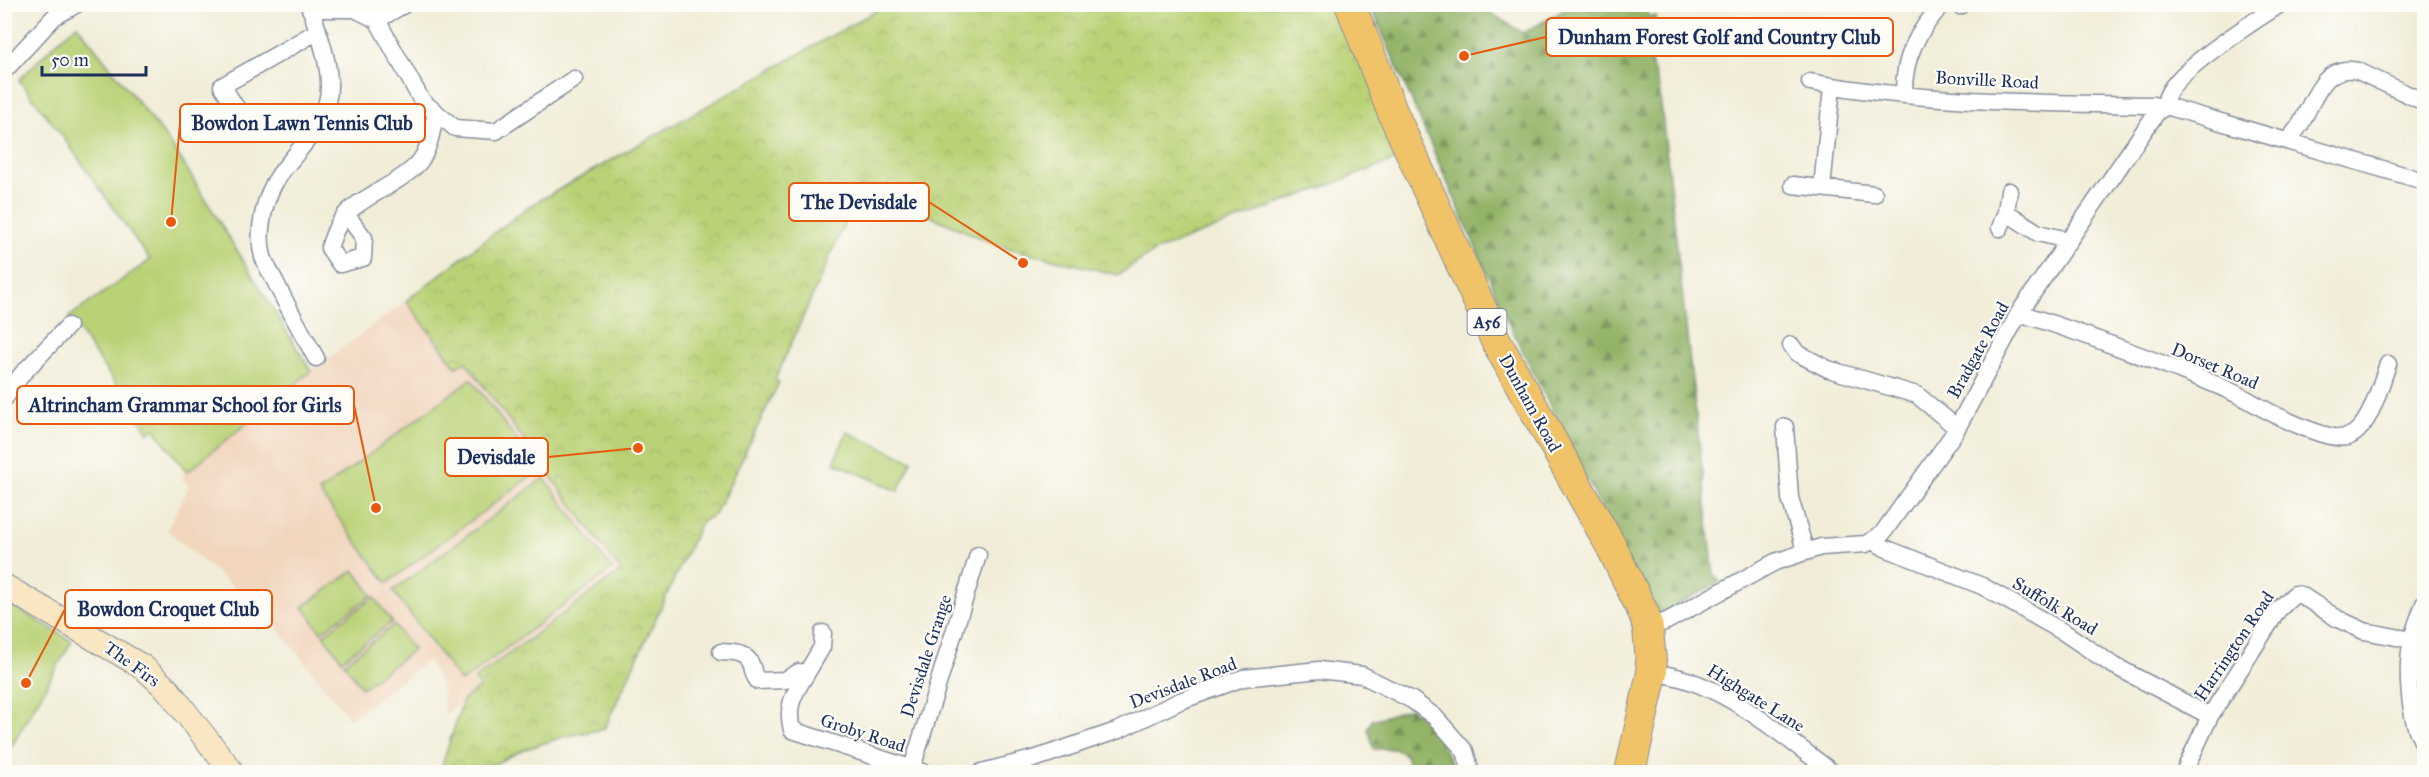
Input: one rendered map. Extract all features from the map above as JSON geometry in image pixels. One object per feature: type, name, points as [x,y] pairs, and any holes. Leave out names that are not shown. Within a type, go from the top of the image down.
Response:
[{"type":"highway","name":"Dunham Road","points":[[1350,4],[1392,111],[1496,341],[1612,548],[1644,614],[1648,628],[1652,673],[1629,772]]},
{"type":"street","points":[[4,71],[54,16],[77,4]]},
{"type":"street","points":[[377,20],[405,4]]},
{"type":"street","points":[[1904,94],[1906,69],[1916,39],[1926,22],[1943,4]]},
{"type":"street","name":"Bradgate Road","points":[[1874,541],[1882,534],[1957,428],[2019,313],[2066,243],[2164,107],[2171,88],[2190,67],[2280,4]]},
{"type":"street","points":[[316,358],[263,256],[261,228],[267,202],[279,176],[316,128],[327,102],[329,81],[318,31],[309,7],[355,9],[377,20],[422,101],[455,128],[496,131],[573,79]]},
{"type":"street","points":[[241,115],[222,86],[318,31]]},
{"type":"street","points":[[2288,141],[2300,125],[2320,84],[2334,74],[2344,71],[2358,71],[2424,102]]},
{"type":"street","name":"Bonville Road","points":[[1810,82],[1832,87],[1904,94],[2018,102],[2154,105],[2424,181]]},
{"type":"street","points":[[1822,188],[1832,87]]},
{"type":"street","points":[[346,214],[394,182],[420,161],[430,139],[436,112]]},
{"type":"street","points":[[1793,185],[1874,194]]},
{"type":"street","points":[[2000,228],[2006,212],[2009,191]]},
{"type":"street","points":[[2006,212],[2038,232],[2059,238],[2066,243]]},
{"type":"street","name":"Dorset Road","points":[[2019,313],[2068,328],[2235,393],[2281,419],[2345,438],[2356,433],[2365,424],[2388,364]]},
{"type":"street","points":[[4,399],[22,374],[68,326]]},
{"type":"street","points":[[1792,354],[1828,369],[1917,395],[1957,428]]},
{"type":"street","points":[[1785,427],[1790,498],[1805,550]]},
{"type":"street","points":[[1648,628],[1667,621],[1775,562],[1805,550],[1866,544],[1874,541]]},
{"type":"street","name":"Suffolk Road","points":[[1874,541],[1885,548],[1982,586],[2065,633],[2111,664],[2210,716]]},
{"type":"street","name":"Devisdale Grange","points":[[917,770],[978,555]]},
{"type":"street","name":"The Firs","points":[[4,586],[143,667],[168,690],[232,772]]},
{"type":"street","name":"Harrington Road","points":[[2184,772],[2210,716],[2278,610],[2295,594],[2301,595],[2338,619],[2364,631],[2412,640]]},
{"type":"street","points":[[2424,604],[2412,640],[2410,701],[2413,722],[2424,744]]},
{"type":"street","points":[[721,652],[742,654],[748,658],[753,675],[758,681],[785,680],[800,672],[805,676],[822,647],[824,633]]},
{"type":"street","name":"Devisdale Road","points":[[982,772],[1037,758],[1119,730],[1180,701],[1243,678],[1319,670],[1362,675],[1412,700],[1435,717],[1465,751],[1471,772]]},
{"type":"street","name":"Highgate Lane","points":[[1652,673],[1685,678],[1718,694],[1758,719],[1832,772]]},
{"type":"street","name":"Groby Road","points":[[805,676],[796,690],[788,715],[792,730],[917,770]]},
{"type":"shaded area","points":[[406,301],[456,367],[465,361],[621,571],[475,679],[481,687],[445,715],[441,686],[428,660],[350,719],[271,620],[167,530],[189,486],[181,477],[311,371]]},
{"type":"green space","points":[[886,5],[1342,5],[1403,157],[1155,251],[1118,275],[999,246],[861,186],[775,380],[779,382],[716,513],[700,524],[604,729],[566,736],[523,750],[478,772],[440,772],[463,700],[480,687],[475,679],[621,571],[466,362],[456,367],[406,301],[528,207]]},
{"type":"green space","points":[[1370,5],[1478,5],[1523,33],[1573,5],[1647,5],[1649,17],[1656,16],[1648,54],[1659,87],[1714,575],[1720,582],[1655,616],[1510,326]]},
{"type":"green space","points":[[77,25],[182,161],[311,371],[187,472],[154,429],[148,433],[69,317],[150,260],[61,134],[19,80]]},
{"type":"green space","points":[[471,379],[539,470],[387,583],[319,492]]},
{"type":"green space","points":[[847,432],[912,461],[898,491],[834,462]]},
{"type":"green space","points":[[544,478],[612,569],[461,682],[393,591]]},
{"type":"green space","points":[[354,570],[372,595],[321,632],[303,607]]},
{"type":"green space","points":[[374,597],[392,622],[342,660],[323,635]]},
{"type":"green space","points":[[5,601],[72,641],[5,758]]},
{"type":"green space","points":[[394,625],[413,650],[362,688],[344,663]]},
{"type":"green space","points":[[1411,708],[1434,731],[1457,772],[1411,772],[1406,755],[1395,749],[1374,749],[1368,729],[1372,720]]},
{"type":"place","name":"Dunham Forest Golf and Country Club","points":[[1464,56]]},
{"type":"place","name":"Bowdon Lawn Tennis Club","points":[[171,222]]},
{"type":"place","name":"The Devisdale","points":[[1023,263]]},
{"type":"place","name":"Devisdale","points":[[638,448]]},
{"type":"place","name":"Altrincham Grammar School for Girls","points":[[376,508]]},
{"type":"place","name":"Bowdon Croquet Club","points":[[26,683]]}]
